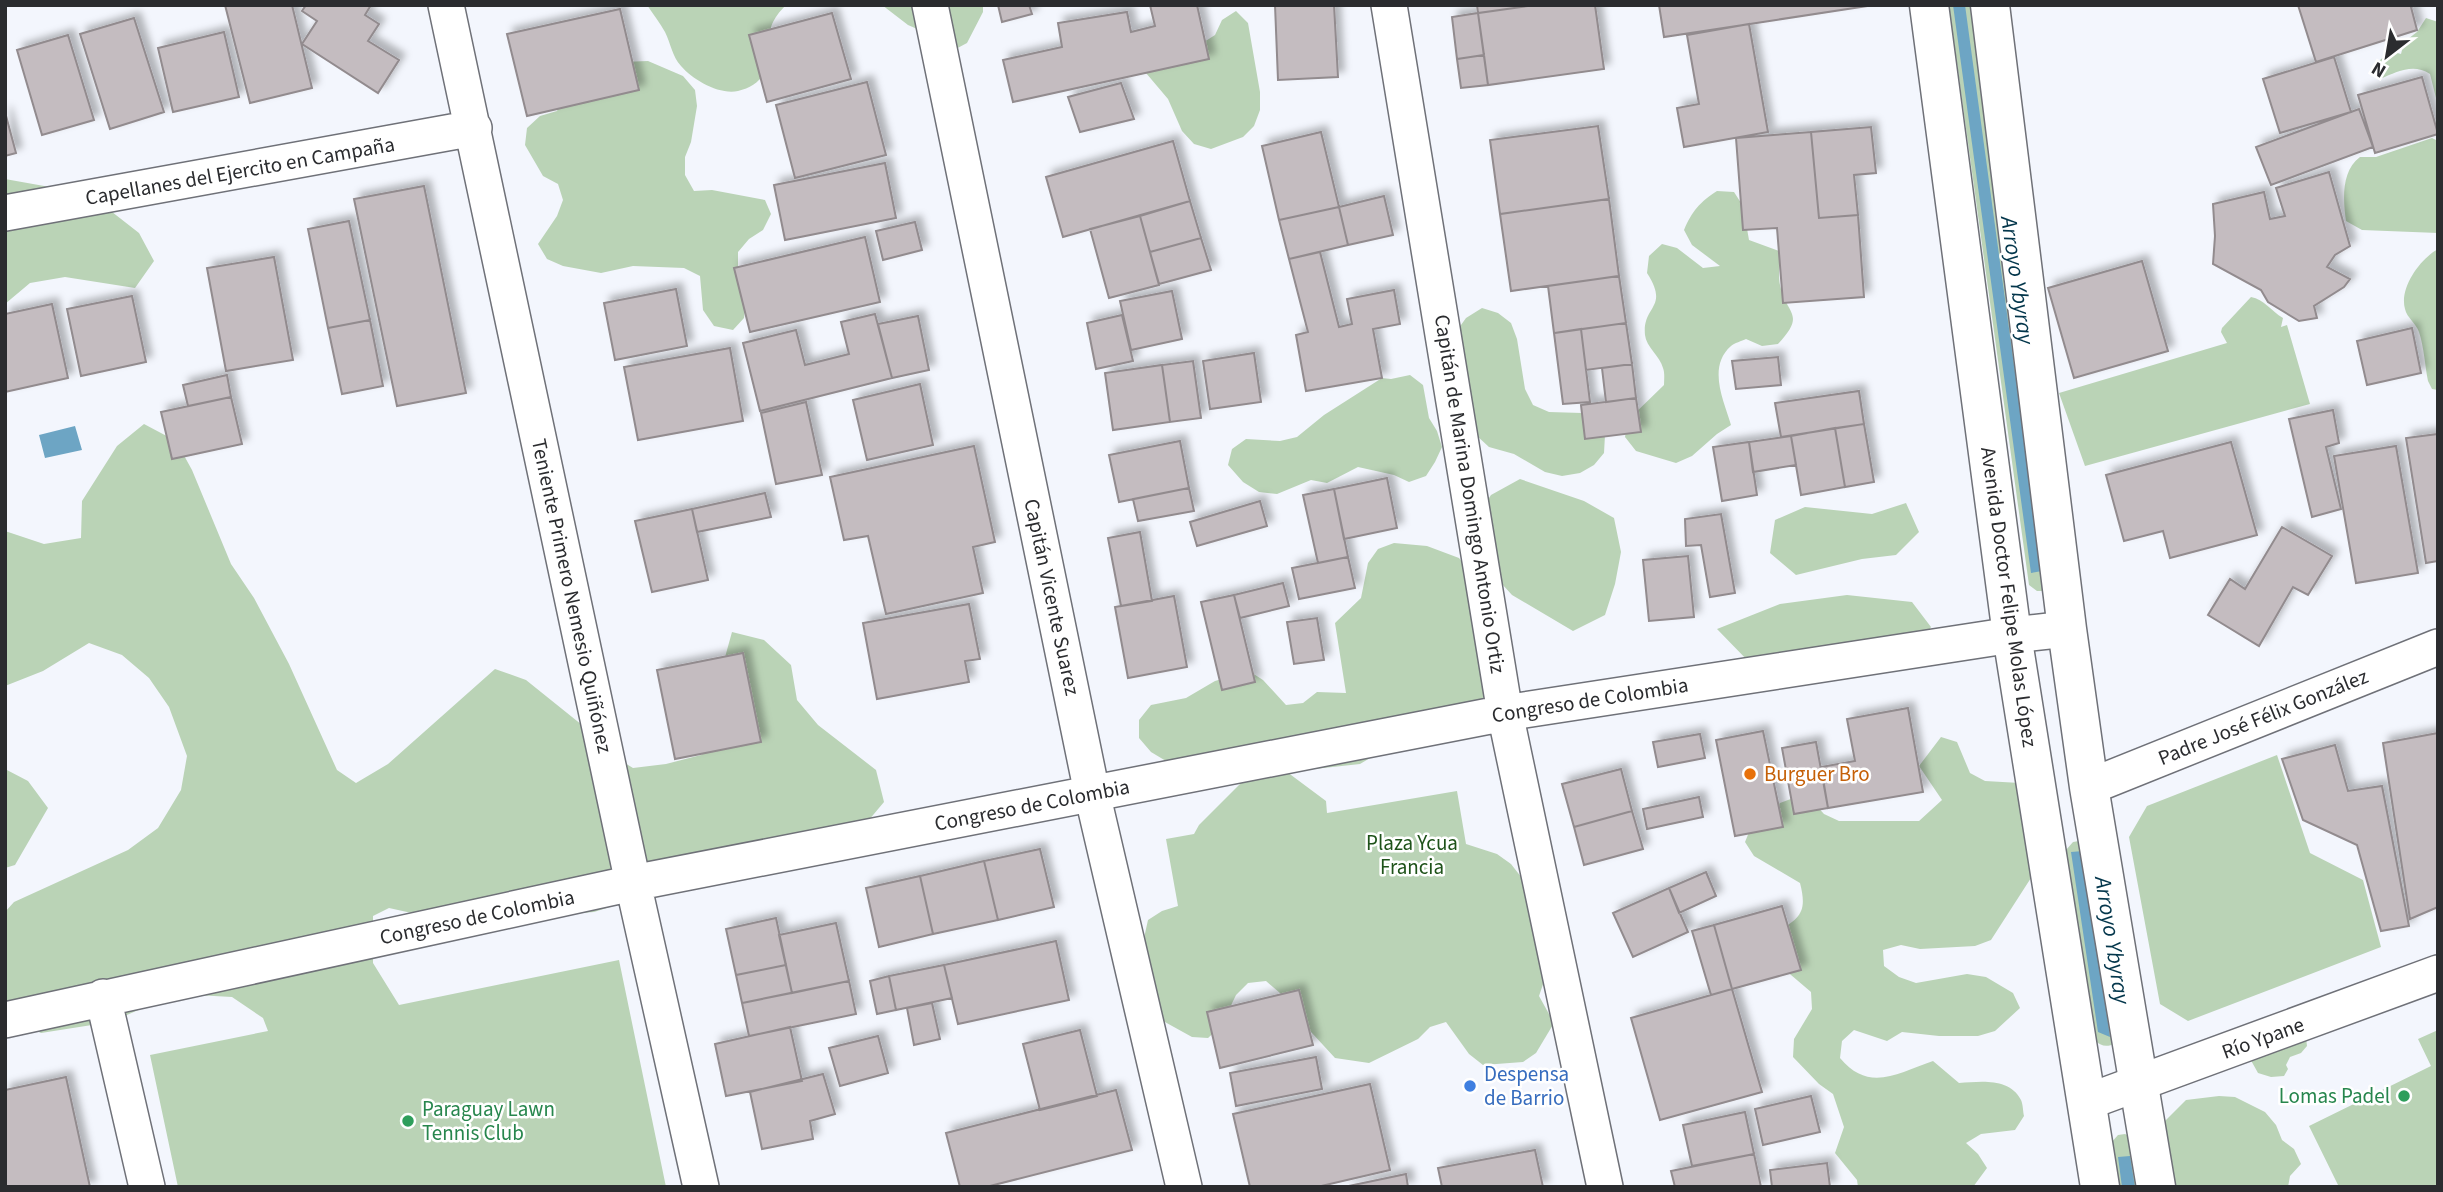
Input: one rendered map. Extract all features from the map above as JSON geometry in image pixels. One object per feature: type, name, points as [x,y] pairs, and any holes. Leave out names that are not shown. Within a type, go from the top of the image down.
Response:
[{"type":"main road","name":"Avenida Doctor Felipe Molas López","points":[[1928,5],[2012,635],[2100,1187]]},
{"type":"main road","points":[[1990,5],[2089,787],[2156,1187]]},
{"type":"street","name":"Teniente Primero Nemesio Quiñónez","points":[[446,5],[633,883],[701,1187]]},
{"type":"street","name":"Capitán Vicente Suarez","points":[[930,5],[1092,793],[1184,1187]]},
{"type":"street","name":"Capitán de Marina Domingo Antonio Ortiz","points":[[1389,5],[1505,713],[1605,1187]]},
{"type":"street","name":"Capellanes del Ejercito en Campaña","points":[[5,213],[474,128]]},
{"type":"street","name":"Congreso de Colombia","points":[[5,1020],[633,883],[1505,713],[2012,635],[2067,629]]},
{"type":"street","name":"Padre José Félix González","points":[[2089,787],[2438,647]]},
{"type":"street","name":"Río Ypane","points":[[2087,1102],[2438,973]]},
{"type":"street","points":[[103,997],[146,1187]]},
{"type":"green space","points":[[647,5],[786,5],[770,30],[769,60],[764,74],[751,86],[731,92],[707,85],[681,66],[665,32]]},
{"type":"green space","points":[[882,5],[983,5],[983,12],[967,43],[952,51],[940,39],[908,25]]},
{"type":"green space","points":[[1949,5],[1972,5],[2044,591],[2037,591],[2029,585]]},
{"type":"green space","points":[[1236,11],[1248,23],[1260,92],[1260,110],[1254,126],[1243,137],[1211,149],[1194,144],[1182,131],[1168,99],[1146,73],[1153,58],[1187,53],[1215,35],[1222,20]]},
{"type":"green space","points":[[2426,18],[2438,22],[2438,106],[2430,74],[2424,71],[2405,70],[2380,79],[2373,76],[2377,63],[2382,58],[2394,52],[2401,54],[2404,42],[2417,32]]},
{"type":"green space","points":[[648,61],[683,76],[695,90],[697,106],[691,142],[685,157],[685,175],[694,191],[712,190],[765,200],[771,214],[763,230],[749,239],[738,252],[738,269],[746,301],[744,318],[733,330],[714,326],[703,310],[700,276],[684,268],[633,266],[601,273],[563,266],[547,259],[538,244],[557,216],[563,200],[558,184],[543,176],[525,145],[527,128],[540,116],[557,111],[568,80],[597,63]]},
{"type":"green space","points":[[2432,138],[2438,141],[2438,233],[2362,230],[2346,221],[2346,178],[2360,157],[2376,157]]},
{"type":"green space","points":[[5,179],[89,194],[139,233],[154,261],[135,288],[65,277],[30,283],[5,304]]},
{"type":"green space","points":[[1717,191],[1734,192],[1743,206],[1749,240],[1779,251],[1780,285],[1793,320],[1787,334],[1778,344],[1762,346],[1746,339],[1732,345],[1724,354],[1720,364],[1719,384],[1731,425],[1692,456],[1676,463],[1636,451],[1625,437],[1628,420],[1664,385],[1661,364],[1645,335],[1647,318],[1656,301],[1656,294],[1647,273],[1649,256],[1662,244],[1677,248],[1703,268],[1720,266],[1692,245],[1684,230],[1697,207]]},
{"type":"green space","points":[[2438,249],[2438,390],[2432,389],[2428,381],[2419,332],[2406,312],[2404,301],[2412,275],[2424,260]]},
{"type":"green space","points":[[2251,297],[2264,303],[2283,318],[2281,327],[2287,325],[2310,404],[2085,466],[2059,393],[2227,343],[2221,332],[2222,328]]},
{"type":"green space","points":[[1482,308],[1498,313],[1511,323],[1517,339],[1525,389],[1533,405],[1549,412],[1582,413],[1605,435],[1604,453],[1594,465],[1580,473],[1562,476],[1545,472],[1514,454],[1489,447],[1476,435],[1456,332],[1466,318]]},
{"type":"green space","points":[[1410,375],[1423,385],[1429,418],[1442,447],[1426,476],[1409,482],[1394,475],[1358,467],[1327,483],[1311,480],[1277,494],[1259,492],[1243,482],[1228,465],[1232,449],[1246,439],[1280,441],[1297,437],[1324,415],[1382,378]]},
{"type":"green space","points":[[144,424],[176,441],[192,470],[231,564],[254,598],[289,664],[337,770],[356,783],[388,764],[495,669],[526,680],[582,725],[605,751],[633,768],[666,764],[701,755],[731,736],[722,668],[732,632],[764,640],[791,665],[797,700],[818,725],[876,770],[884,802],[863,827],[594,912],[457,923],[389,908],[373,916],[373,963],[399,1005],[619,960],[666,1187],[178,1187],[150,1055],[268,1031],[263,1018],[232,997],[196,995],[161,1000],[111,1022],[41,1033],[5,1014],[5,912],[14,902],[128,850],[158,828],[181,790],[187,756],[169,707],[149,678],[122,655],[89,643],[43,671],[5,686],[5,531],[44,544],[81,538],[82,501],[117,446]]},
{"type":"green space","name":"Plaza Ycua Francia","points":[[1520,479],[1584,501],[1614,518],[1621,552],[1605,615],[1573,631],[1512,595],[1502,584],[1470,572],[1498,675],[1472,718],[1426,710],[1375,755],[1360,764],[1287,772],[1326,801],[1327,813],[1457,791],[1466,844],[1497,854],[1511,864],[1532,891],[1552,958],[1539,996],[1554,1023],[1536,1053],[1523,1062],[1483,1065],[1469,1054],[1446,1022],[1430,1027],[1418,1039],[1369,1063],[1335,1058],[1289,1008],[1280,993],[1266,981],[1248,983],[1236,995],[1221,1026],[1208,1038],[1192,1037],[1145,1011],[1144,938],[1148,920],[1162,911],[1178,906],[1166,839],[1194,834],[1199,825],[1249,775],[1181,770],[1151,752],[1139,738],[1139,720],[1151,705],[1186,698],[1215,681],[1249,671],[1263,680],[1286,705],[1303,703],[1317,692],[1346,693],[1335,623],[1361,598],[1368,563],[1378,549],[1394,543],[1427,546],[1459,558],[1468,570],[1473,522],[1491,495]]},
{"type":"green space","points":[[1906,503],[1919,532],[1896,555],[1862,559],[1796,575],[1770,553],[1775,520],[1805,507],[1872,514]]},
{"type":"green space","points":[[1847,595],[1912,602],[1931,627],[1914,653],[1750,663],[1717,629],[1780,604]]},
{"type":"green space","points":[[1941,737],[1957,742],[1970,773],[1985,781],[2020,783],[2038,867],[1991,940],[1975,946],[1920,949],[1901,945],[1883,950],[1884,966],[1899,977],[1916,983],[1967,974],[1986,977],[2013,993],[2020,1008],[1995,1031],[1978,1036],[1902,1032],[1887,1041],[1854,1030],[1842,1041],[1840,1058],[1851,1069],[1873,1077],[1896,1075],[1933,1061],[1959,1083],[1993,1082],[2009,1088],[2021,1100],[2024,1116],[2015,1130],[1981,1134],[1966,1143],[1978,1154],[1987,1168],[1973,1187],[1858,1187],[1857,1180],[1835,1153],[1844,1127],[1833,1094],[1819,1084],[1793,1057],[1794,1039],[1812,1009],[1811,992],[1784,969],[1771,936],[1798,916],[1803,903],[1800,883],[1754,856],[1745,842],[1752,825],[1780,803],[1796,797],[1813,802],[1824,814],[1839,821],[1919,821],[1942,800],[1919,766]]},
{"type":"green space","points":[[2277,755],[2310,853],[2363,880],[2381,947],[2188,1021],[2160,1004],[2129,837],[2147,806]]},
{"type":"green space","points":[[5,769],[28,781],[48,808],[15,865],[5,868]]},
{"type":"green space","points":[[2079,841],[2115,1043],[2107,1046],[2094,1040],[2066,850],[2073,842]]},
{"type":"green space","name":"Lomas Padel","points":[[2438,1030],[2438,1187],[2339,1187],[2309,1126],[2431,1066],[2418,1039]]},
{"type":"green space","points":[[2306,1038],[2307,1046],[2301,1053],[2290,1057],[2284,1076],[2271,1077],[2258,1073],[2248,1055]]},
{"type":"green space","points":[[2235,1097],[2265,1112],[2276,1125],[2282,1140],[2294,1149],[2301,1164],[2290,1176],[2288,1187],[2175,1187],[2164,1172],[2163,1123],[2186,1100]]},
{"type":"green space","points":[[2118,1135],[2129,1136],[2140,1187],[2116,1187],[2110,1144]]},
{"type":"water","points":[[1953,5],[1965,5],[2042,571],[2031,573]]},
{"type":"water","points":[[75,426],[82,450],[45,458],[39,435]]},
{"type":"water","points":[[2083,851],[2110,1037],[2098,1032],[2071,852]]},
{"type":"water","points":[[2130,1156],[2135,1187],[2122,1187],[2118,1157]]},
{"type":"building","points":[[225,5],[292,5],[312,88],[250,103]]},
{"type":"building","points":[[306,5],[371,5],[365,15],[379,24],[368,41],[399,60],[378,93],[302,44],[317,21],[302,11]]},
{"type":"building","points":[[998,5],[1029,5],[1032,14],[1002,22]]},
{"type":"building","points":[[1150,5],[1197,5],[1209,59],[1013,102],[1003,60],[1062,47],[1058,23],[1127,12],[1131,32],[1155,26]]},
{"type":"building","points":[[1275,5],[1334,5],[1338,77],[1278,80]]},
{"type":"building","points":[[1477,5],[1535,5],[1478,13]]},
{"type":"building","points":[[1535,5],[1595,5],[1604,69],[1488,85],[1478,13]]},
{"type":"building","points":[[1659,5],[1874,5],[1664,37]]},
{"type":"building","points":[[2298,5],[2416,5],[2411,7],[2417,30],[2316,62]]},
{"type":"building","points":[[620,9],[639,90],[527,116],[507,34]]},
{"type":"building","points":[[832,13],[851,79],[767,102],[749,35]]},
{"type":"building","points":[[1478,13],[1484,55],[1457,59],[1452,17]]},
{"type":"building","points":[[134,18],[164,112],[110,129],[80,34]]},
{"type":"building","points":[[1749,24],[1768,132],[1684,147],[1677,108],[1699,104],[1687,35]]},
{"type":"building","points":[[224,32],[239,97],[173,112],[158,48]]},
{"type":"building","points":[[68,35],[94,120],[42,135],[17,50]]},
{"type":"building","points":[[1484,55],[1488,85],[1461,88],[1457,59]]},
{"type":"building","points":[[2334,57],[2351,112],[2280,133],[2263,79]]},
{"type":"building","points":[[2422,77],[2438,134],[2375,153],[2358,95]]},
{"type":"building","points":[[867,82],[886,155],[795,178],[776,105]]},
{"type":"building","points":[[1121,83],[1134,119],[1080,132],[1068,97]]},
{"type":"building","points":[[2359,109],[2373,147],[2271,185],[2256,147]]},
{"type":"building","points":[[5,112],[16,153],[5,156]]},
{"type":"building","points":[[1598,126],[1609,199],[1500,214],[1490,140]]},
{"type":"building","points":[[1871,127],[1876,173],[1854,175],[1858,215],[1819,218],[1811,132]]},
{"type":"building","points":[[1321,132],[1339,207],[1279,220],[1262,146]]},
{"type":"building","points":[[1811,132],[1819,218],[1858,215],[1864,297],[1783,303],[1777,228],[1743,230],[1736,138]]},
{"type":"building","points":[[1173,141],[1190,201],[1063,237],[1046,177]]},
{"type":"building","points":[[885,163],[896,218],[785,240],[774,185]]},
{"type":"building","points":[[2329,172],[2350,246],[2335,255],[2327,267],[2350,279],[2344,287],[2314,306],[2317,318],[2299,321],[2268,302],[2261,290],[2213,264],[2213,204],[2264,192],[2270,219],[2285,216],[2276,188]]},
{"type":"building","points":[[424,186],[466,393],[397,406],[354,199]]},
{"type":"building","points":[[1384,196],[1393,235],[1348,245],[1339,207]]},
{"type":"building","points":[[1609,199],[1619,276],[1511,291],[1500,214]]},
{"type":"building","points":[[1190,201],[1201,238],[1150,252],[1140,216]]},
{"type":"building","points":[[1339,207],[1348,245],[1289,259],[1279,220]]},
{"type":"building","points":[[1140,216],[1159,285],[1109,298],[1090,229]]},
{"type":"building","points":[[349,221],[370,320],[328,328],[308,229]]},
{"type":"building","points":[[915,222],[922,250],[883,260],[876,231]]},
{"type":"building","points":[[865,237],[880,302],[750,332],[734,268]]},
{"type":"building","points":[[1201,238],[1211,270],[1159,284],[1150,252]]},
{"type":"building","points":[[1320,252],[1339,327],[1352,324],[1347,299],[1394,290],[1400,324],[1373,329],[1382,378],[1306,391],[1296,335],[1308,332],[1289,259]]},
{"type":"building","points":[[274,257],[293,360],[226,371],[207,268]]},
{"type":"building","points":[[2142,261],[2168,351],[2074,378],[2048,288]]},
{"type":"building","points":[[1619,276],[1626,323],[1554,333],[1548,286]]},
{"type":"building","points":[[676,289],[687,346],[615,360],[604,303]]},
{"type":"building","points":[[1172,291],[1182,339],[1131,350],[1120,301]]},
{"type":"building","points":[[132,296],[146,362],[81,376],[67,309]]},
{"type":"building","points":[[52,304],[68,378],[5,392],[5,314]]},
{"type":"building","points":[[875,314],[892,378],[760,411],[743,343],[796,330],[805,365],[849,354],[841,322]]},
{"type":"building","points":[[1122,315],[1133,361],[1096,369],[1087,323]]},
{"type":"building","points":[[918,316],[929,370],[892,378],[878,324]]},
{"type":"building","points":[[370,320],[383,386],[342,394],[328,328]]},
{"type":"building","points":[[1626,323],[1632,364],[1586,370],[1581,329]]},
{"type":"building","points":[[2412,328],[2421,373],[2367,385],[2357,341]]},
{"type":"building","points":[[1581,329],[1590,402],[1563,404],[1554,333]]},
{"type":"building","points":[[730,348],[743,421],[638,440],[624,367]]},
{"type":"building","points":[[1254,353],[1261,402],[1210,409],[1203,361]]},
{"type":"building","points":[[1778,357],[1781,385],[1736,389],[1732,361]]},
{"type":"building","points":[[1193,361],[1201,418],[1170,422],[1162,365]]},
{"type":"building","points":[[1632,364],[1636,398],[1606,402],[1602,368]]},
{"type":"building","points":[[1162,365],[1170,422],[1113,430],[1105,373]]},
{"type":"building","points":[[227,375],[231,397],[188,406],[183,385]]},
{"type":"building","points":[[920,384],[933,445],[867,460],[853,400]]},
{"type":"building","points":[[1859,391],[1864,424],[1781,437],[1775,403]]},
{"type":"building","points":[[231,397],[242,444],[172,459],[161,412]]},
{"type":"building","points":[[1636,398],[1641,432],[1585,439],[1581,405]]},
{"type":"building","points":[[806,402],[822,475],[776,484],[761,413]]},
{"type":"building","points":[[2333,410],[2339,443],[2326,447],[2341,509],[2312,517],[2289,419]]},
{"type":"building","points":[[1864,424],[1874,482],[1845,487],[1835,428]]},
{"type":"building","points":[[1835,428],[1845,487],[1801,495],[1791,436]]},
{"type":"building","points":[[2438,434],[2438,561],[2426,563],[2406,438]]},
{"type":"building","points":[[1791,436],[1796,465],[1753,472],[1749,442]]},
{"type":"building","points":[[1180,441],[1189,488],[1119,502],[1109,455]]},
{"type":"building","points":[[1749,442],[1757,495],[1722,501],[1713,447]]},
{"type":"building","points":[[2231,442],[2257,535],[2170,558],[2163,531],[2124,541],[2106,475]]},
{"type":"building","points":[[974,446],[995,542],[973,547],[983,593],[886,614],[868,536],[844,540],[830,477]]},
{"type":"building","points":[[2396,446],[2418,573],[2356,583],[2334,456]]},
{"type":"building","points":[[1387,478],[1397,528],[1344,539],[1334,489]]},
{"type":"building","points":[[1189,488],[1194,511],[1138,521],[1133,499]]},
{"type":"building","points":[[1334,489],[1348,557],[1318,563],[1303,495]]},
{"type":"building","points":[[765,493],[771,517],[697,532],[692,509]]},
{"type":"building","points":[[1260,501],[1267,526],[1197,546],[1190,522]]},
{"type":"building","points":[[692,509],[708,580],[652,592],[635,521]]},
{"type":"building","points":[[1721,514],[1735,593],[1710,597],[1701,545],[1686,546],[1685,519]]},
{"type":"building","points":[[2282,527],[2332,556],[2308,595],[2293,587],[2259,646],[2208,615],[2230,579],[2245,589]]},
{"type":"building","points":[[1140,532],[1152,601],[1121,606],[1108,538]]},
{"type":"building","points":[[1688,556],[1694,617],[1649,621],[1643,560]]},
{"type":"building","points":[[1348,557],[1355,588],[1299,599],[1292,568]]},
{"type":"building","points":[[1283,583],[1289,606],[1240,618],[1234,595]]},
{"type":"building","points":[[1234,595],[1255,682],[1222,690],[1201,602]]},
{"type":"building","points":[[1174,596],[1187,667],[1128,678],[1115,607]]},
{"type":"building","points":[[969,604],[980,659],[965,661],[969,682],[877,699],[863,623]]},
{"type":"building","points":[[1317,618],[1324,660],[1294,664],[1287,622]]},
{"type":"building","points":[[743,653],[761,742],[675,759],[657,670]]},
{"type":"building","points":[[1908,708],[1923,792],[1828,808],[1821,767],[1855,761],[1847,719]]},
{"type":"building","points":[[1763,731],[1783,827],[1735,836],[1716,740]]},
{"type":"building","points":[[2438,733],[2438,907],[2410,919],[2383,743]]},
{"type":"building","points":[[1700,734],[1705,758],[1658,767],[1653,742]]},
{"type":"building","points":[[1816,742],[1828,808],[1794,814],[1782,748]]},
{"type":"building","points":[[2335,745],[2348,791],[2382,786],[2409,926],[2381,931],[2357,845],[2303,820],[2282,759]]},
{"type":"building","points":[[1621,769],[1632,811],[1574,827],[1562,784]]},
{"type":"building","points":[[1699,797],[1703,817],[1647,829],[1643,809]]},
{"type":"building","points":[[1632,811],[1643,849],[1584,865],[1574,827]]},
{"type":"building","points":[[1040,849],[1054,907],[998,920],[984,861]]},
{"type":"building","points":[[984,861],[998,920],[933,934],[920,876]]},
{"type":"building","points":[[1706,872],[1716,896],[1679,913],[1669,888]]},
{"type":"building","points":[[920,876],[933,934],[879,947],[866,888]]},
{"type":"building","points":[[1669,888],[1688,932],[1633,957],[1613,913]]},
{"type":"building","points":[[1782,906],[1801,970],[1732,989],[1714,925]]},
{"type":"building","points":[[776,918],[786,965],[736,975],[726,929]]},
{"type":"building","points":[[836,923],[849,981],[792,993],[779,935]]},
{"type":"building","points":[[1714,925],[1732,989],[1711,995],[1692,931]]},
{"type":"building","points":[[1056,941],[1069,1000],[958,1024],[944,965]]},
{"type":"building","points":[[786,965],[792,993],[742,1003],[736,975]]},
{"type":"building","points":[[944,965],[952,998],[896,1010],[889,976]]},
{"type":"building","points":[[889,976],[896,1010],[877,1014],[870,981]]},
{"type":"building","points":[[849,981],[856,1014],[749,1036],[742,1003]]},
{"type":"building","points":[[1732,989],[1762,1092],[1660,1120],[1631,1018]]},
{"type":"building","points":[[1299,990],[1313,1045],[1220,1068],[1207,1012]]},
{"type":"building","points":[[932,1003],[940,1039],[914,1045],[907,1008]]},
{"type":"building","points":[[790,1027],[802,1081],[726,1096],[715,1044]]},
{"type":"building","points":[[1080,1030],[1097,1096],[1040,1110],[1023,1044]]},
{"type":"building","points":[[878,1036],[888,1073],[840,1086],[829,1048]]},
{"type":"building","points":[[1316,1057],[1322,1089],[1236,1106],[1230,1073]]},
{"type":"building","points":[[823,1074],[835,1114],[810,1121],[813,1139],[762,1149],[750,1092]]},
{"type":"building","points":[[66,1077],[90,1187],[5,1187],[5,1090]]},
{"type":"building","points":[[1370,1084],[1390,1170],[1317,1187],[1250,1187],[1233,1114]]},
{"type":"building","points":[[1116,1090],[1132,1150],[986,1187],[960,1187],[946,1133]]},
{"type":"building","points":[[1811,1096],[1820,1132],[1763,1145],[1755,1109]]},
{"type":"building","points":[[1745,1112],[1754,1154],[1692,1166],[1683,1125]]},
{"type":"building","points":[[1535,1150],[1543,1187],[1442,1187],[1438,1168]]},
{"type":"building","points":[[1754,1154],[1761,1187],[1675,1187],[1671,1171]]},
{"type":"building","points":[[1827,1163],[1830,1187],[1772,1187],[1770,1170]]},
{"type":"building","points":[[1406,1174],[1408,1187],[1344,1187]]},
{"type":"place","name":"Burguer Bro","points":[[1750,774]]},
{"type":"place","name":"Despensa de Barrio","points":[[1470,1086]]},
{"type":"place","name":"Lomas Padel","points":[[2404,1096]]},
{"type":"place","name":"Paraguay Lawn Tennis Club","points":[[408,1121]]},
{"type":"water label","name":"Arroyo Ybyray","points":[[2018,280]]},
{"type":"water label","name":"Arroyo Ybyray","points":[[2113,940]]}]
